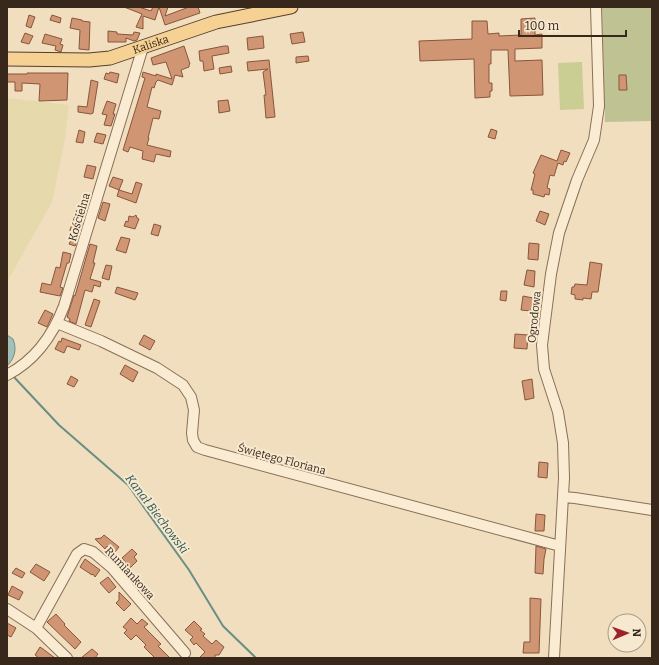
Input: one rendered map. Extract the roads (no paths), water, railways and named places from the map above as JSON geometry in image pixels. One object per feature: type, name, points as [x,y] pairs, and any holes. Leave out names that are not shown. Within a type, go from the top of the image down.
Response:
[{"type":"main road","name":"Kaliska","points":[[7,59],[103,59],[117,56],[216,22],[290,7]]},
{"type":"street","name":"Ogrodowa","points":[[554,658],[563,497],[563,443],[558,412],[544,369],[542,345],[551,274],[559,233],[577,180],[594,140],[599,106],[596,7]]},
{"type":"street","name":"Kościelna","points":[[7,375],[24,364],[39,350],[49,338],[57,323],[64,306],[143,47]]},
{"type":"street","name":"Świętego Floriana","points":[[57,323],[101,341],[157,368],[183,385],[191,397],[194,410],[192,433],[193,440],[197,447],[560,546]]},
{"type":"street","points":[[563,497],[652,510]]},
{"type":"street","name":"Rumiankowa","points":[[36,628],[77,554],[84,549],[93,552],[112,568],[185,652]]},
{"type":"street","points":[[7,608],[36,628],[67,658]]},
{"type":"water","points":[[7,335],[13,339],[15,350],[12,360],[7,366]]},
{"type":"waterway","name":"Kanał Biechowski","points":[[13,376],[59,425],[128,485],[189,570],[223,626],[256,658]]}]
